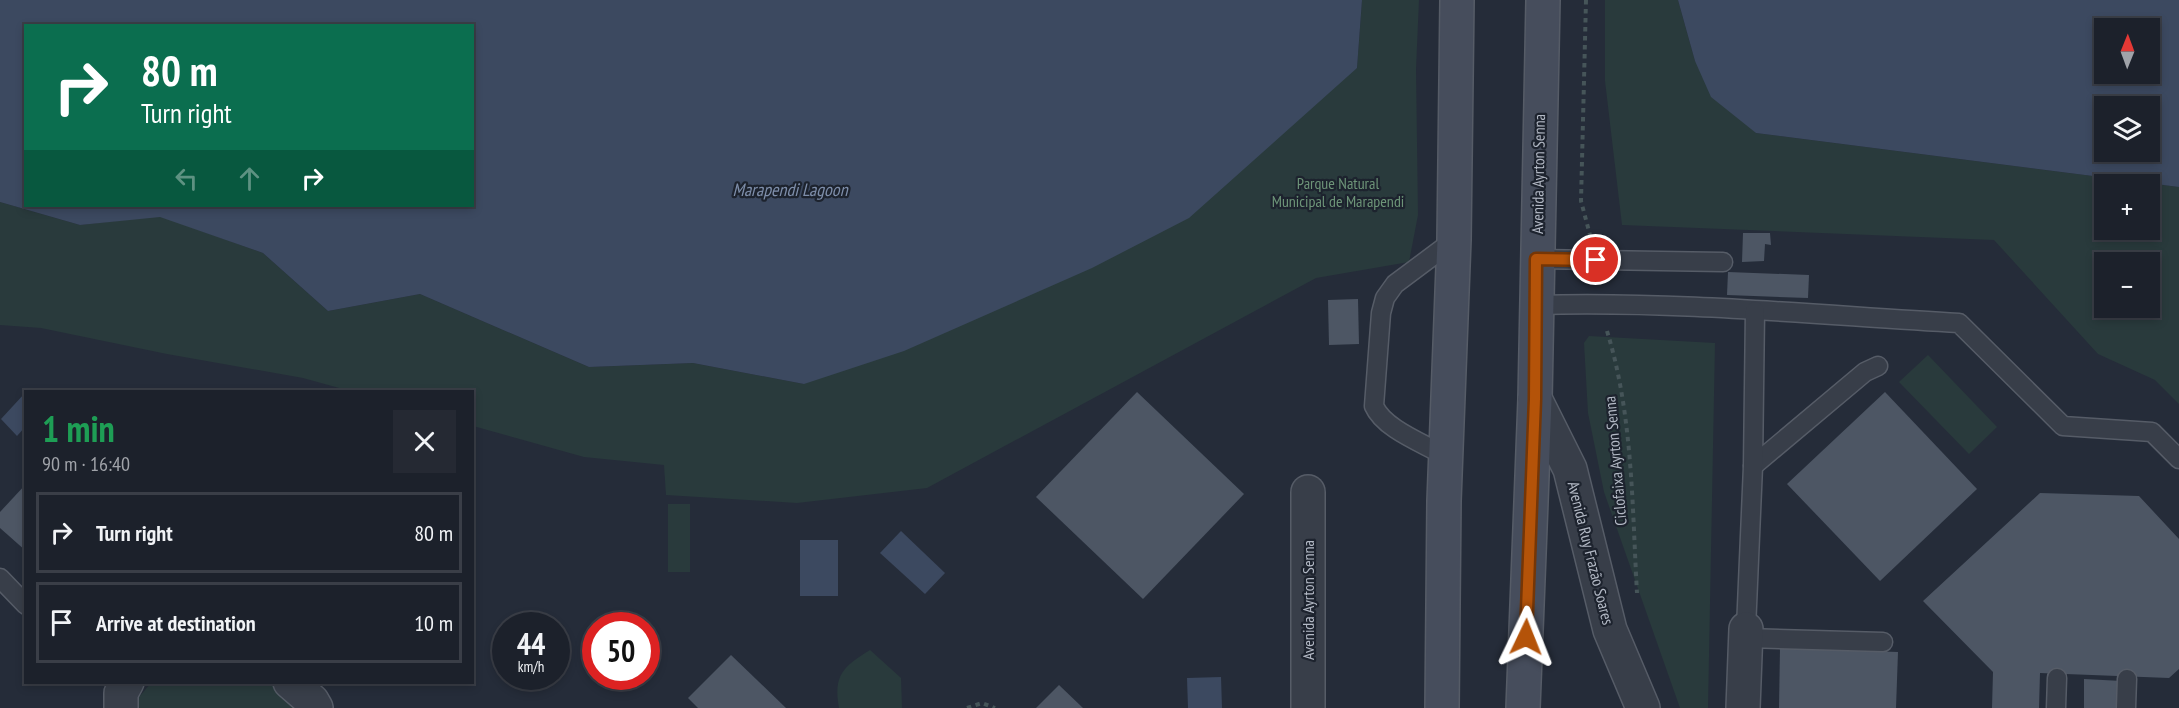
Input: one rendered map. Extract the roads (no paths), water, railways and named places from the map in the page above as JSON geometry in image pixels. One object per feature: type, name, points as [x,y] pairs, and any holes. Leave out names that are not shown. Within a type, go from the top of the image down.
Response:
[{"type":"main road","points":[[1442,708],[1445,456],[1454,240],[1457,2]]},
{"type":"main road","name":"Avenida Ayrton Senna","points":[[1523,708],[1535,399],[1542,9]]},
{"type":"street","name":"Avenida Ruy Frazão Soares","points":[[1535,399],[1570,469],[1610,630],[1643,708]]},
{"type":"street","name":"Avenida Ayrton Senna","points":[[1308,492],[1308,708]]},
{"type":"street","points":[[1743,708],[1746,633]]},
{"type":"street","points":[[292,684],[312,701],[315,708]]},
{"type":"lane","points":[[1445,456],[1388,424],[1379,417],[1374,406],[1381,313],[1385,298],[1395,284],[1454,240]]},
{"type":"lane","points":[[1536,259],[1724,262]]},
{"type":"lane","points":[[1537,305],[1599,303],[1959,323],[2063,426],[2152,432],[2179,459]]},
{"type":"lane","points":[[1755,311],[1753,465],[1746,633],[1883,642]]},
{"type":"lane","points":[[1753,465],[1865,372],[1878,366]]},
{"type":"lane","points":[[0,578],[24,602]]},
{"type":"lane","points":[[2056,708],[2057,678]]},
{"type":"lane","points":[[2126,708],[2127,679]]},
{"type":"water","name":"Marapendi Lagoon","points":[[0,0],[1362,0],[1357,68],[1189,218],[1092,268],[904,351],[804,384],[693,363],[589,367],[420,294],[328,311],[263,253],[160,217],[80,225],[0,202]]},
{"type":"water","points":[[1678,0],[2179,0],[2179,187],[2160,185],[2160,174],[2094,174],[2094,176],[1756,133],[1711,97],[1695,61]]},
{"type":"water","points":[[24,394],[24,428],[17,436],[1,419]]},
{"type":"water","points":[[901,531],[945,573],[925,594],[880,553]]},
{"type":"water","points":[[800,540],[838,540],[838,596],[800,596]]},
{"type":"water","points":[[1221,677],[1222,708],[1188,708],[1187,678]]},
{"type":"park label","name":"Parque Natural Municipal de Marapendi","points":[[1338,192]]}]
